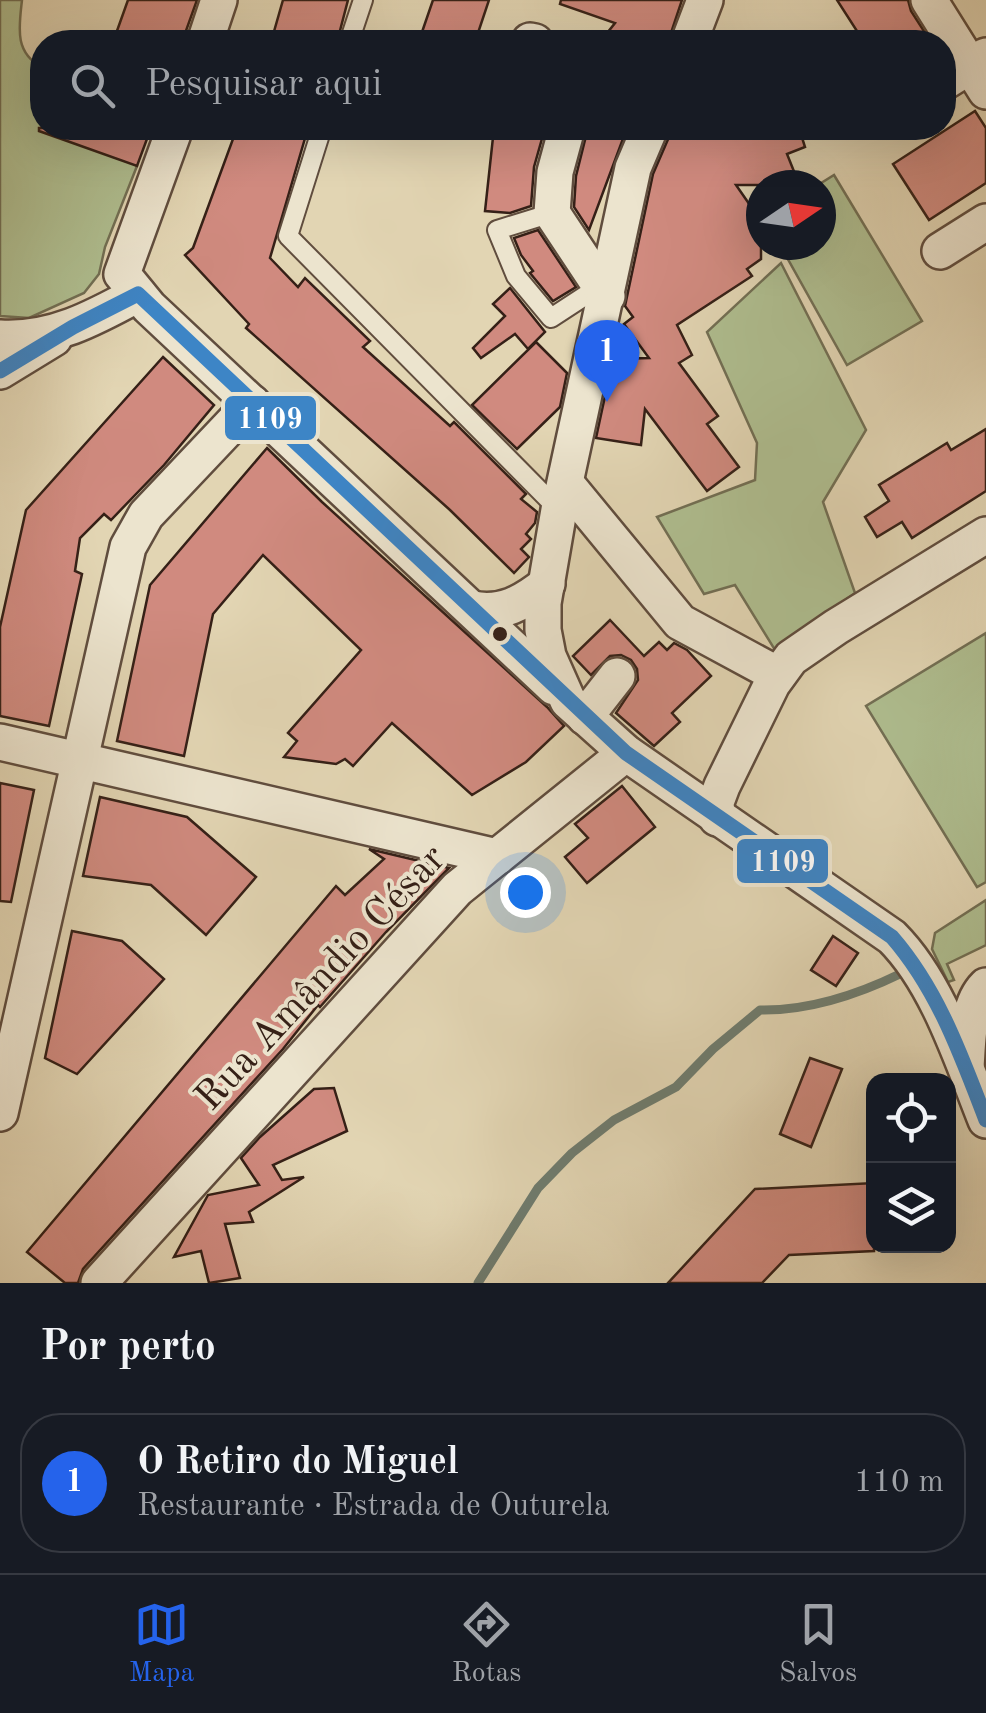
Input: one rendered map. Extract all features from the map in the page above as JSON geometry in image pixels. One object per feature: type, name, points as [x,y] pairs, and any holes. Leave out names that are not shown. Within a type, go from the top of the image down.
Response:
[{"type":"street","points":[[209,30],[220,0]]},
{"type":"street","points":[[694,30],[705,0]]},
{"type":"street","points":[[929,0],[946,30]]},
{"type":"street","points":[[956,46],[972,74]]},
{"type":"street","points":[[170,140],[122,274],[138,294],[626,752],[892,937],[912,957],[930,989],[986,1120]]},
{"type":"street","points":[[564,140],[555,172],[552,214],[604,291]]},
{"type":"street","points":[[577,709],[548,656],[543,630],[547,584],[604,291],[632,168],[645,140]]},
{"type":"street","points":[[940,251],[986,222]]},
{"type":"street","points":[[0,372],[72,327],[138,294]]},
{"type":"street","points":[[0,338],[44,336],[72,327]]},
{"type":"street","points":[[0,1114],[121,570],[136,528],[252,402]]},
{"type":"street","points":[[563,498],[680,622],[778,675]]},
{"type":"street","points":[[718,818],[716,802],[722,786],[778,675],[791,658],[836,626],[986,535]]},
{"type":"street","points":[[472,609],[488,612],[514,606],[547,584]]},
{"type":"street","points":[[577,709],[617,676]]},
{"type":"street","points":[[0,742],[497,857]]},
{"type":"street","name":"Rua Amândio César","points":[[99,1283],[457,889],[626,752]]},
{"type":"street","points":[[930,989],[956,1002],[983,996]]},
{"type":"street","points":[[966,1073],[970,1024],[983,996]]},
{"type":"lane","points":[[353,30],[363,0]]},
{"type":"lane","points":[[318,140],[288,236],[563,498]]},
{"type":"lane","points":[[552,214],[497,230],[516,276],[551,318],[604,291]]},
{"type":"green space","points":[[0,0],[22,0],[20,38],[30,58],[30,140],[89,140],[137,166],[105,247],[99,274],[84,293],[29,318],[0,316]]},
{"type":"green space","points":[[836,178],[922,321],[847,365],[788,260],[836,260]]},
{"type":"green space","points":[[781,263],[866,430],[823,502],[855,593],[775,650],[735,585],[704,594],[657,517],[755,480],[757,443],[707,332]]},
{"type":"green space","points":[[986,633],[986,882],[977,887],[866,706]]},
{"type":"green space","points":[[986,900],[986,945],[947,964],[954,980],[948,982],[932,949],[935,933]]},
{"type":"building","points":[[128,0],[197,0],[186,30],[117,30]]},
{"type":"building","points":[[283,0],[348,0],[340,30],[274,30]]},
{"type":"building","points":[[433,0],[489,0],[479,30],[423,30]]},
{"type":"building","points":[[561,0],[682,0],[672,30],[609,30],[615,23],[560,4]]},
{"type":"building","points":[[837,0],[908,0],[923,30],[856,30]]},
{"type":"building","points":[[975,111],[986,128],[986,183],[929,220],[893,164],[930,140],[956,140],[956,123]]},
{"type":"building","points":[[64,140],[147,140],[137,166]]},
{"type":"building","points":[[233,140],[304,140],[270,258],[298,287],[305,278],[370,341],[363,347],[450,426],[454,422],[526,494],[521,499],[537,512],[535,523],[526,534],[531,539],[521,549],[529,557],[514,573],[450,510],[246,328],[249,324],[185,255],[193,248]]},
{"type":"building","points":[[493,140],[542,140],[534,167],[531,206],[510,213],[485,211]]},
{"type":"building","points":[[585,140],[623,140],[589,230],[574,207],[576,176]]},
{"type":"building","points":[[668,140],[803,140],[805,147],[787,154],[793,170],[746,170],[746,185],[736,185],[746,199],[746,260],[760,260],[747,269],[752,276],[677,325],[692,355],[679,363],[718,416],[707,424],[739,467],[707,491],[645,409],[641,445],[596,438],[613,359],[649,358],[624,324],[633,317],[625,306],[653,174]]},
{"type":"building","points":[[538,230],[576,287],[553,301],[530,273],[533,271],[514,238]]},
{"type":"building","points":[[510,288],[545,332],[528,349],[515,334],[481,358],[473,348],[505,316],[493,304]]},
{"type":"building","points":[[536,342],[567,373],[560,407],[517,449],[472,405]]},
{"type":"building","points":[[163,357],[214,405],[111,520],[104,514],[80,538],[75,571],[82,574],[49,726],[0,716],[0,627],[26,510]]},
{"type":"building","points":[[986,429],[986,491],[912,538],[902,522],[877,537],[865,517],[889,501],[879,485],[947,443],[951,450]]},
{"type":"building","points":[[267,448],[564,726],[526,762],[472,795],[392,723],[353,766],[345,759],[336,764],[284,757],[297,741],[288,733],[361,650],[263,555],[213,614],[184,756],[117,741],[150,585]]},
{"type":"building","points":[[610,620],[644,656],[659,642],[667,650],[674,643],[687,650],[711,676],[672,713],[680,722],[654,746],[616,713],[638,680],[631,660],[621,655],[610,656],[591,675],[573,656]]},
{"type":"building","points":[[0,783],[34,790],[11,902],[0,901]]},
{"type":"building","points":[[622,786],[655,827],[587,883],[565,857],[588,838],[575,824]]},
{"type":"building","points":[[100,797],[187,817],[256,877],[206,935],[151,885],[83,876]]},
{"type":"building","points":[[369,849],[449,868],[318,1005],[283,1049],[83,1269],[78,1283],[65,1283],[27,1252],[336,886],[345,895],[384,859]]},
{"type":"building","points":[[72,931],[122,941],[164,979],[77,1074],[45,1058]]},
{"type":"building","points":[[833,936],[858,953],[836,986],[811,970]]},
{"type":"building","points":[[810,1058],[842,1069],[811,1147],[780,1134]]},
{"type":"building","points":[[334,1088],[347,1131],[273,1165],[282,1180],[304,1177],[249,1212],[253,1222],[225,1224],[240,1278],[209,1283],[201,1251],[174,1257],[208,1195],[259,1185],[241,1158],[260,1137],[314,1089]]},
{"type":"building","points":[[866,1183],[866,1251],[789,1255],[762,1283],[668,1283],[755,1189]]},
{"type":"waterway","points":[[478,1283],[538,1188],[572,1153],[614,1120],[676,1087],[713,1049],[760,1010],[833,1000],[902,973]]},
{"type":"transit line","name":"1109","points":[[0,371],[138,294],[626,753],[892,937],[935,1001],[986,1120]]},
{"type":"place","name":"O Retiro do Miguel","points":[[607,402]]}]
